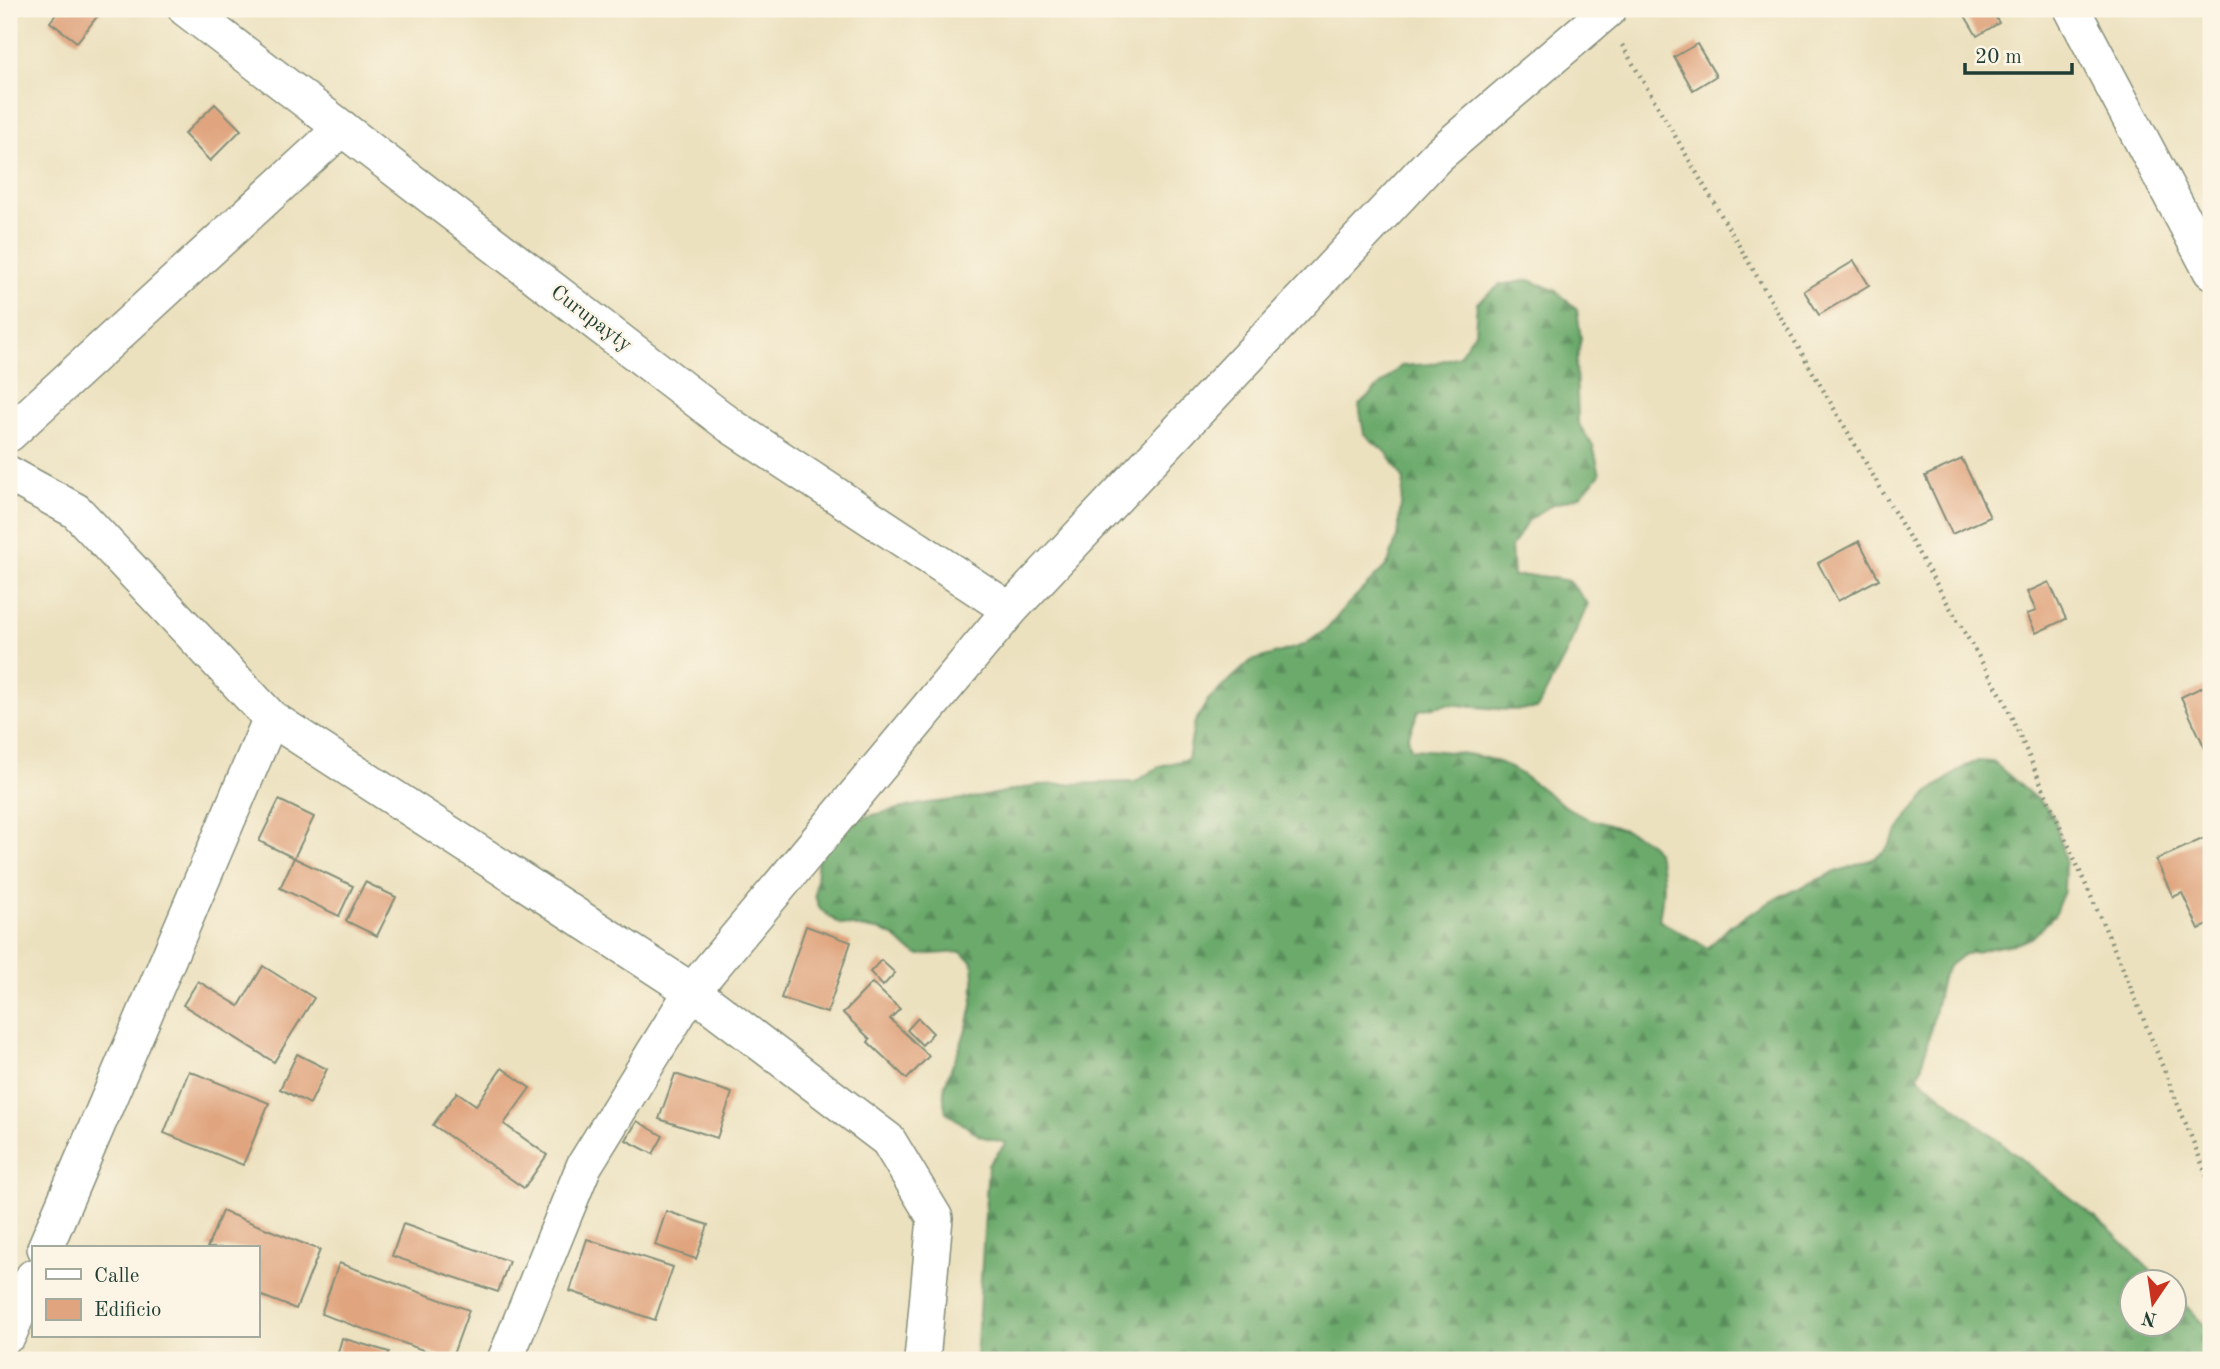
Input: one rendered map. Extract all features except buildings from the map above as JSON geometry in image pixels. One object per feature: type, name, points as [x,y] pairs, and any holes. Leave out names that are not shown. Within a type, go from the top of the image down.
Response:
[{"type":"street","name":"Curupayty","points":[[186,9],[731,426],[1010,610]]},
{"type":"street","points":[[2072,9],[2211,271]]},
{"type":"street","points":[[505,1360],[584,1166],[692,991],[1010,610],[1437,156],[1604,10]]},
{"type":"street","points":[[9,434],[342,128]]},
{"type":"street","points":[[9,474],[76,511],[271,718],[692,991],[888,1140],[934,1218],[922,1360]]},
{"type":"street","points":[[47,1246],[271,718]]},
{"type":"street","points":[[9,1335],[32,1279]]},
{"type":"path","points":[[1604,10],[2004,700],[2124,971],[2211,1186]]},
{"type":"green space","points":[[1529,280],[1555,290],[1577,310],[1581,338],[1576,365],[1578,423],[1593,446],[1600,474],[1580,496],[1551,505],[1528,521],[1511,547],[1513,576],[1541,576],[1569,581],[1588,604],[1537,709],[1508,710],[1448,704],[1419,710],[1408,737],[1411,749],[1464,754],[1506,765],[1576,813],[1641,837],[1656,851],[1661,868],[1659,920],[1708,948],[1730,926],[1779,897],[1873,859],[1885,851],[1909,814],[1929,792],[1964,767],[1978,761],[1993,762],[2047,808],[2055,820],[2065,861],[2064,890],[2054,916],[2033,937],[2019,943],[1963,955],[1950,965],[1942,978],[1918,1077],[2109,1229],[2148,1268],[2118,1268],[2118,1338],[2188,1338],[2188,1308],[2211,1332],[2211,1360],[976,1360],[988,1165],[1006,1143],[980,1136],[946,1112],[944,1104],[945,1084],[971,1011],[974,986],[972,961],[961,952],[918,955],[883,931],[840,924],[820,909],[815,896],[818,853],[847,821],[921,804],[980,797],[1038,785],[1135,782],[1160,766],[1188,759],[1194,724],[1208,700],[1251,661],[1304,645],[1328,628],[1388,564],[1397,537],[1404,480],[1388,454],[1364,434],[1359,405],[1401,366],[1430,364],[1459,356],[1475,332],[1477,303],[1500,285]]}]
